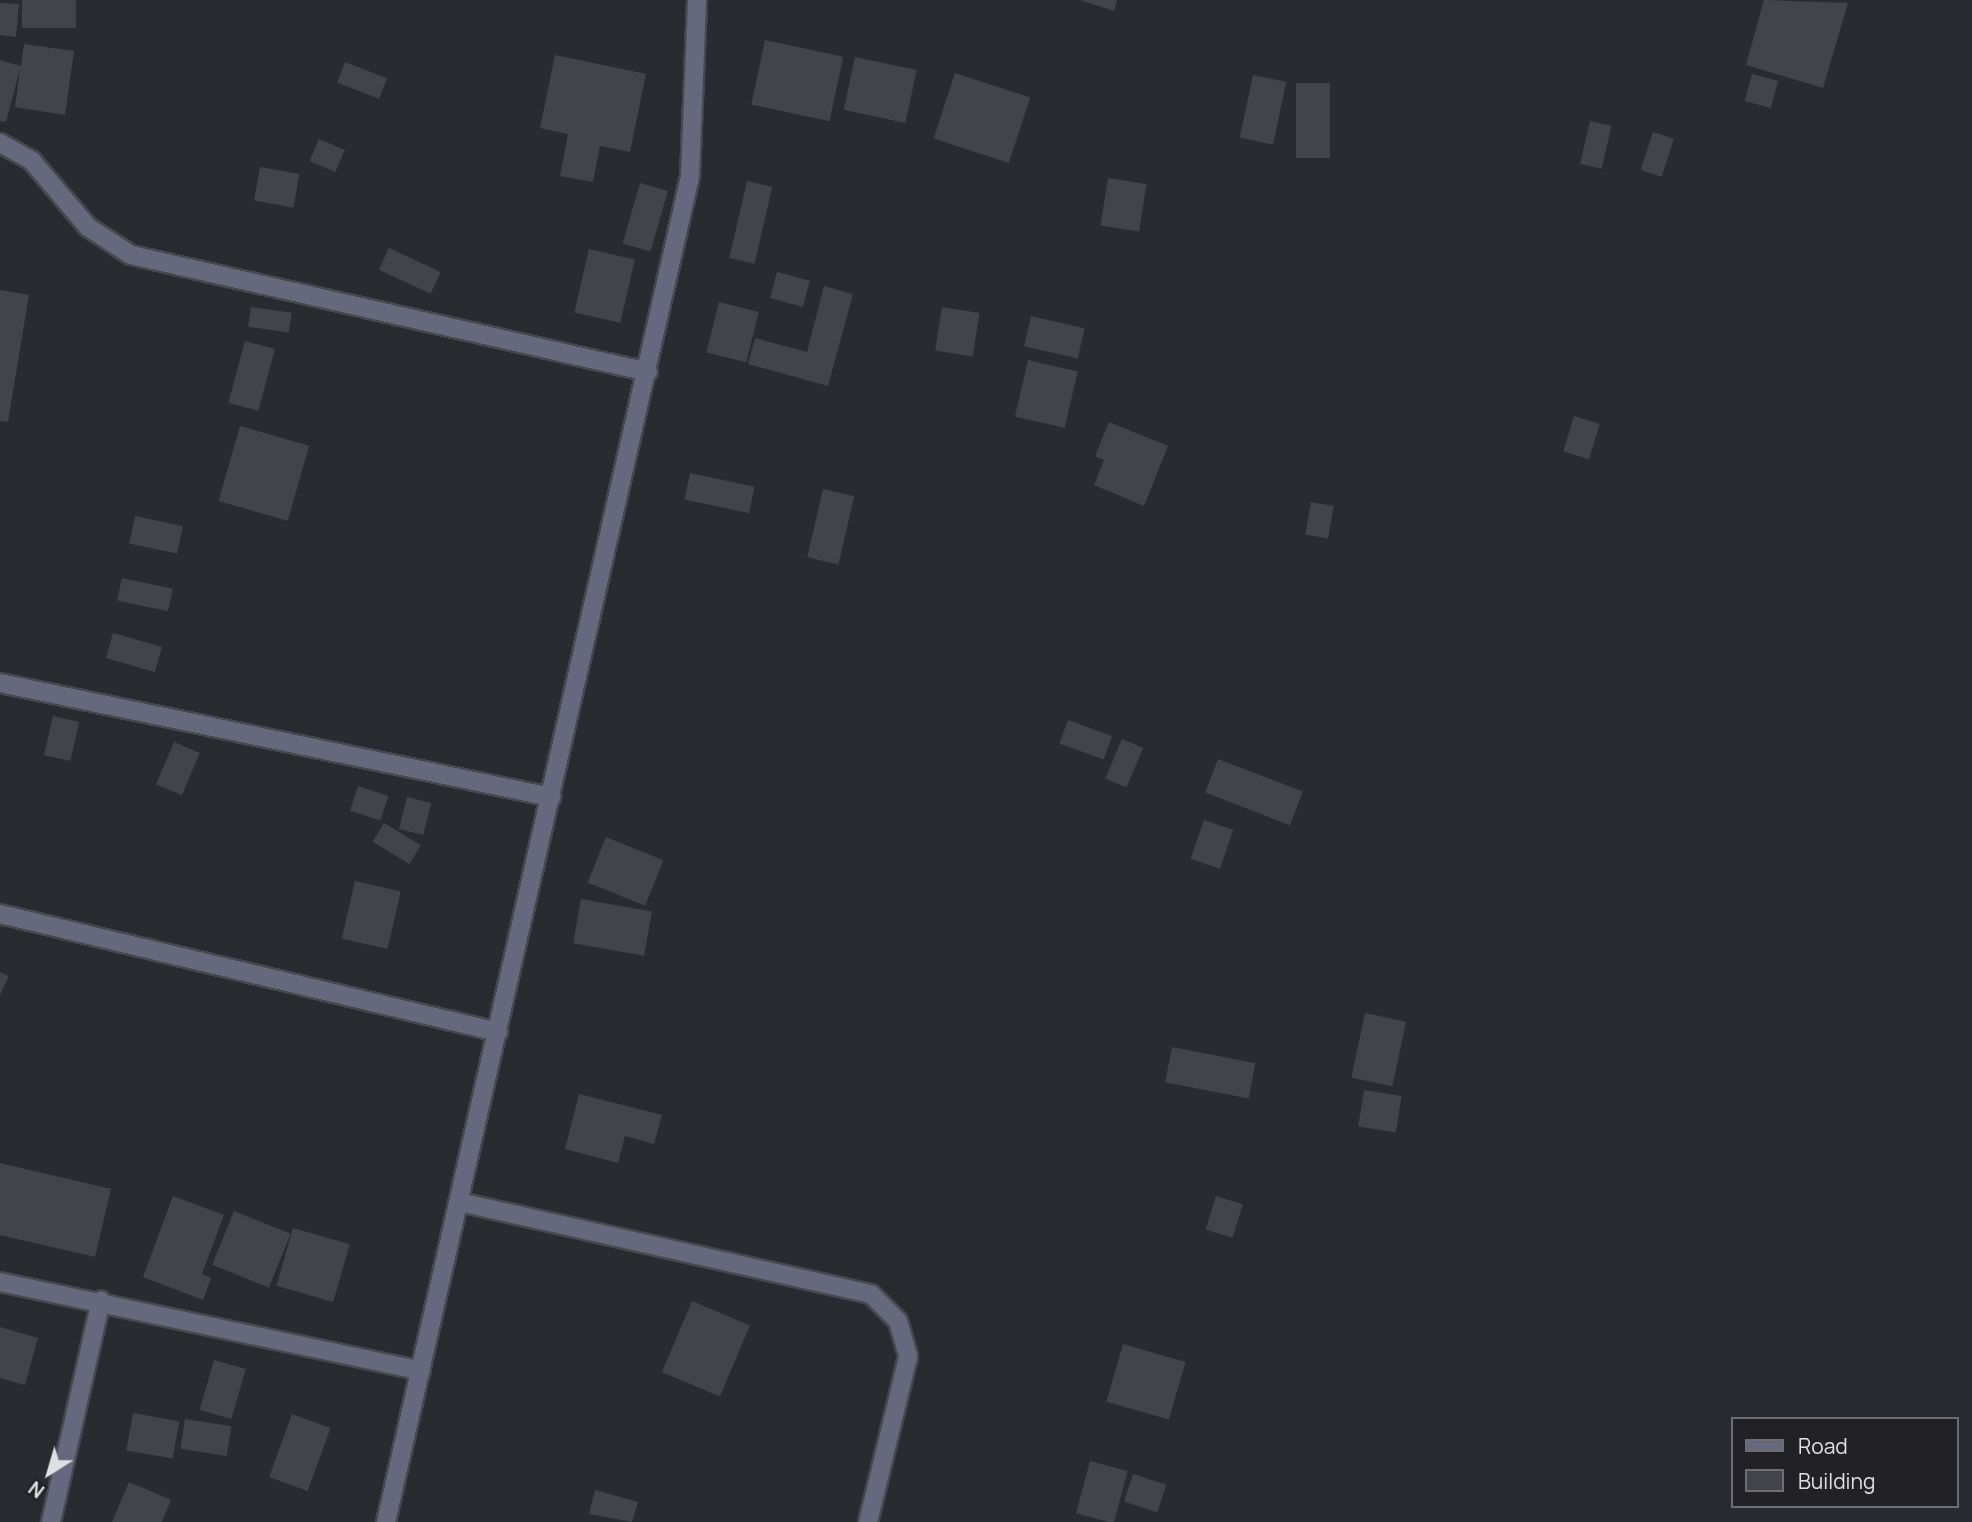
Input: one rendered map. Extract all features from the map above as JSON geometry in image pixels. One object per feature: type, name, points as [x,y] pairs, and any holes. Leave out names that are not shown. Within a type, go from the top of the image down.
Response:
[{"type":"street","points":[[386,1522],[648,372],[690,176],[697,0]]},
{"type":"street","points":[[0,143],[32,161],[88,227],[131,255],[648,372]]},
{"type":"street","points":[[0,683],[551,797]]},
{"type":"street","points":[[0,914],[498,1032]]},
{"type":"street","points":[[460,1202],[871,1294],[898,1321],[908,1357],[868,1522]]},
{"type":"street","points":[[0,1282],[101,1301],[421,1371]]},
{"type":"street","points":[[51,1522],[101,1301]]},
{"type":"building","points":[[22,0],[76,0],[76,28],[22,28]]},
{"type":"building","points":[[1080,0],[1117,0],[1114,11]]},
{"type":"building","points":[[1764,0],[1848,3],[1823,88],[1746,65]]},
{"type":"building","points":[[0,3],[19,4],[16,37],[0,35]]},
{"type":"building","points":[[765,40],[843,57],[830,121],[751,105]]},
{"type":"building","points":[[24,44],[74,51],[65,115],[15,107],[20,69],[6,122],[0,121],[0,60],[21,66]]},
{"type":"building","points":[[555,55],[646,74],[630,152],[600,146],[593,182],[560,176],[568,134],[540,128]]},
{"type":"building","points":[[855,57],[917,70],[905,123],[844,110]]},
{"type":"building","points":[[345,62],[387,78],[379,99],[337,83]]},
{"type":"building","points":[[955,73],[1030,97],[1009,163],[934,139]]},
{"type":"building","points":[[1752,74],[1778,81],[1771,108],[1745,101]]},
{"type":"building","points":[[1253,75],[1286,82],[1273,145],[1240,138]]},
{"type":"building","points":[[1296,83],[1330,83],[1330,158],[1296,158]]},
{"type":"building","points":[[1590,121],[1611,126],[1602,169],[1580,164]]},
{"type":"building","points":[[1653,132],[1674,139],[1662,177],[1641,170]]},
{"type":"building","points":[[319,139],[345,150],[335,172],[310,161]]},
{"type":"building","points":[[260,167],[299,174],[293,207],[254,200]]},
{"type":"building","points":[[1108,178],[1147,184],[1139,232],[1100,225]]},
{"type":"building","points":[[747,181],[772,187],[755,264],[729,258]]},
{"type":"building","points":[[640,183],[668,191],[651,252],[623,244]]},
{"type":"building","points":[[389,248],[441,272],[431,294],[379,270]]},
{"type":"building","points":[[589,249],[635,260],[620,323],[574,312]]},
{"type":"building","points":[[777,272],[810,281],[803,307],[770,298]]},
{"type":"building","points":[[824,286],[853,294],[828,386],[748,364],[755,338],[807,352]]},
{"type":"building","points":[[0,290],[29,295],[8,422],[0,421]]},
{"type":"building","points":[[719,302],[759,312],[746,362],[706,352]]},
{"type":"building","points":[[251,307],[292,313],[289,333],[248,327]]},
{"type":"building","points":[[942,307],[980,313],[973,356],[935,350]]},
{"type":"building","points":[[1031,316],[1085,328],[1078,359],[1024,346]]},
{"type":"building","points":[[245,341],[275,349],[258,411],[228,403]]},
{"type":"building","points":[[1028,360],[1078,371],[1065,428],[1015,417]]},
{"type":"building","points":[[1574,416],[1600,424],[1589,459],[1563,451]]},
{"type":"building","points":[[1109,422],[1168,446],[1144,506],[1094,485],[1104,460],[1095,456]]},
{"type":"building","points":[[240,426],[309,446],[288,521],[219,501]]},
{"type":"building","points":[[690,473],[755,487],[749,513],[684,499]]},
{"type":"building","points":[[823,489],[854,496],[838,564],[807,557]]},
{"type":"building","points":[[1311,502],[1334,506],[1328,538],[1305,534]]},
{"type":"building","points":[[135,516],[183,526],[177,554],[129,543]]},
{"type":"building","points":[[122,578],[173,589],[168,611],[117,600]]},
{"type":"building","points":[[113,633],[162,647],[155,672],[106,658]]},
{"type":"building","points":[[53,716],[79,722],[70,761],[44,755]]},
{"type":"building","points":[[1068,720],[1112,736],[1104,760],[1059,743]]},
{"type":"building","points":[[1122,739],[1143,748],[1126,788],[1105,779]]},
{"type":"building","points":[[174,742],[200,753],[182,795],[156,784]]},
{"type":"building","points":[[1218,759],[1303,792],[1290,825],[1205,793]]},
{"type":"building","points":[[358,786],[388,796],[380,821],[350,811]]},
{"type":"building","points":[[407,797],[431,803],[423,835],[399,829]]},
{"type":"building","points":[[1204,820],[1233,830],[1220,869],[1191,859]]},
{"type":"building","points":[[384,823],[421,845],[410,864],[373,842]]},
{"type":"building","points":[[606,837],[663,860],[645,906],[588,882]]},
{"type":"building","points":[[355,881],[401,892],[388,949],[342,938]]},
{"type":"building","points":[[581,899],[652,912],[644,956],[573,943]]},
{"type":"building","points":[[0,972],[9,976],[0,995]]},
{"type":"building","points":[[1365,1013],[1406,1022],[1392,1086],[1351,1078]]},
{"type":"building","points":[[1172,1047],[1255,1063],[1249,1099],[1165,1082]]},
{"type":"building","points":[[1364,1090],[1402,1096],[1396,1132],[1358,1127]]},
{"type":"building","points":[[579,1094],[662,1115],[654,1144],[625,1136],[618,1163],[565,1149]]},
{"type":"building","points":[[0,1163],[111,1189],[95,1257],[0,1235]]},
{"type":"building","points":[[173,1196],[224,1215],[202,1274],[211,1278],[203,1300],[143,1277]]},
{"type":"building","points":[[1216,1196],[1243,1204],[1233,1238],[1206,1229]]},
{"type":"building","points":[[234,1211],[291,1234],[269,1288],[212,1265]]},
{"type":"building","points":[[293,1228],[350,1244],[333,1302],[276,1286]]},
{"type":"building","points":[[692,1301],[750,1326],[720,1396],[662,1372]]},
{"type":"building","points":[[0,1327],[38,1338],[25,1385],[0,1378]]},
{"type":"building","points":[[1123,1344],[1185,1362],[1169,1420],[1106,1402]]},
{"type":"building","points":[[214,1360],[246,1369],[231,1419],[200,1410]]},
{"type":"building","points":[[133,1413],[179,1421],[173,1459],[126,1450]]},
{"type":"building","points":[[292,1414],[331,1428],[308,1491],[269,1477]]},
{"type":"building","points":[[185,1419],[231,1426],[227,1456],[180,1449]]},
{"type":"building","points":[[1090,1461],[1128,1471],[1114,1522],[1076,1513]]},
{"type":"building","points":[[1133,1474],[1166,1485],[1157,1512],[1124,1502]]},
{"type":"building","points":[[129,1482],[171,1500],[162,1522],[112,1522]]},
{"type":"building","points":[[595,1490],[638,1502],[632,1522],[589,1514]]}]
